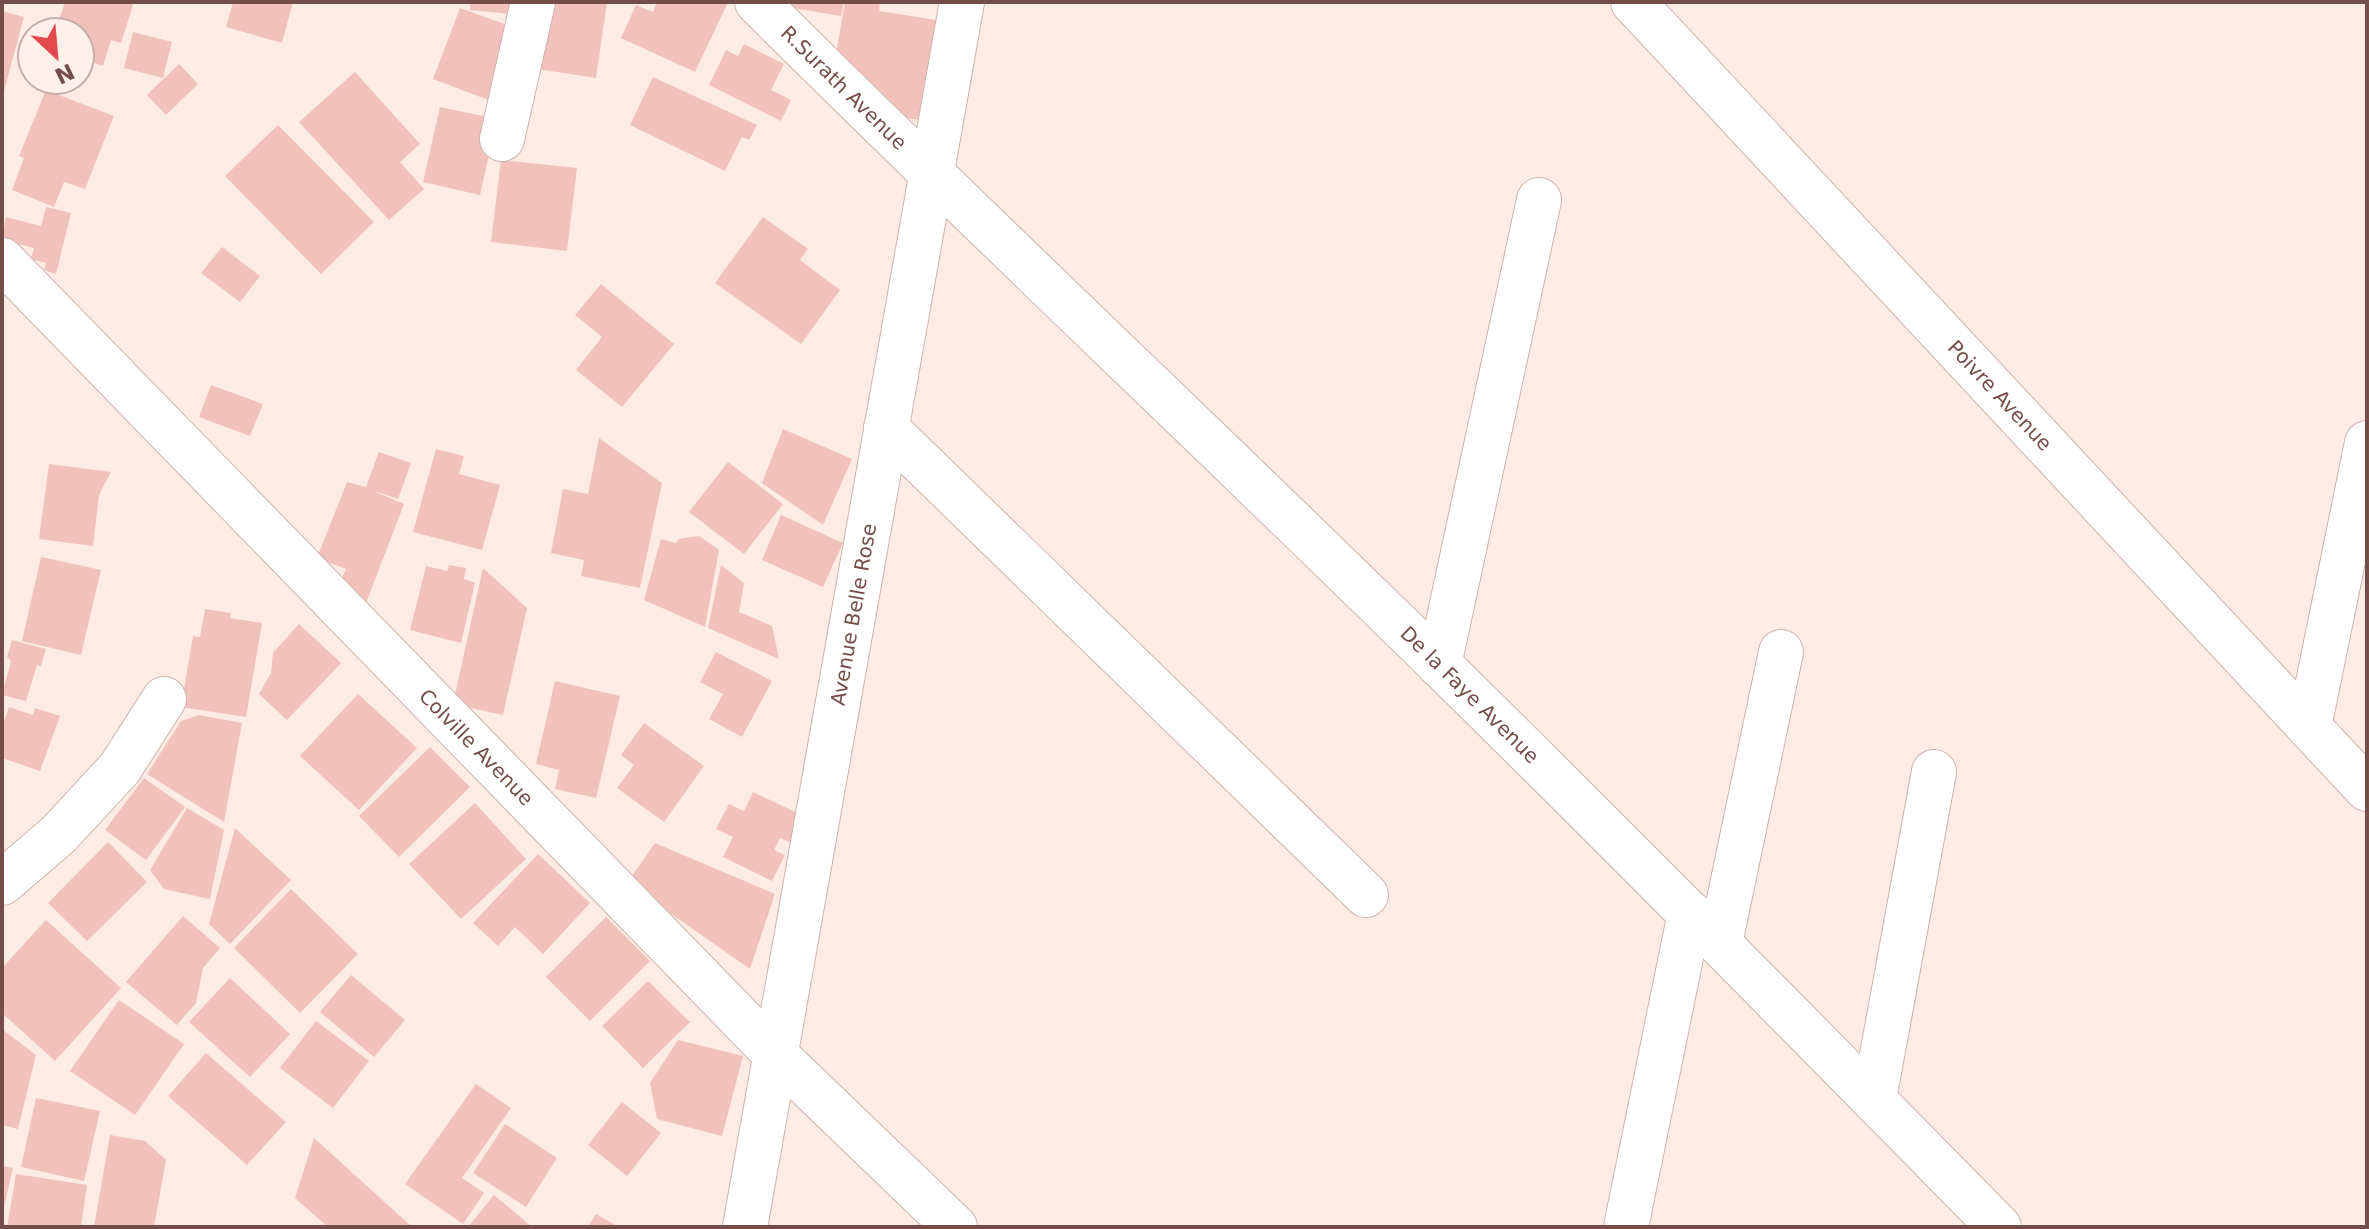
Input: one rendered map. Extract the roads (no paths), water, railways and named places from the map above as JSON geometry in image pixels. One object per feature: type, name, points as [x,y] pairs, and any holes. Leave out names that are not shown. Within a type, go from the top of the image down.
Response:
[{"type":"street","points":[[502,139],[533,2]]},
{"type":"street","name":"R.Surath Avenue","points":[[757,2],[930,175]]},
{"type":"street","name":"Avenue Belle Rose","points":[[745,1227],[962,2]]},
{"type":"street","name":"Poivre Avenue","points":[[1633,2],[2367,789]]},
{"type":"street","name":"De la Faye Avenue","points":[[930,175],[1439,665],[1705,928],[1999,1227]]},
{"type":"street","points":[[1439,665],[1539,200]]},
{"type":"street","name":"Colville Avenue","points":[[2,260],[776,1055],[955,1227]]},
{"type":"street","points":[[886,428],[1366,895]]},
{"type":"street","points":[[2309,727],[2367,443]]},
{"type":"street","points":[[1626,1227],[1781,652]]},
{"type":"street","points":[[2,883],[59,834],[120,768],[164,699]]},
{"type":"street","points":[[1874,1099],[1934,772]]}]
